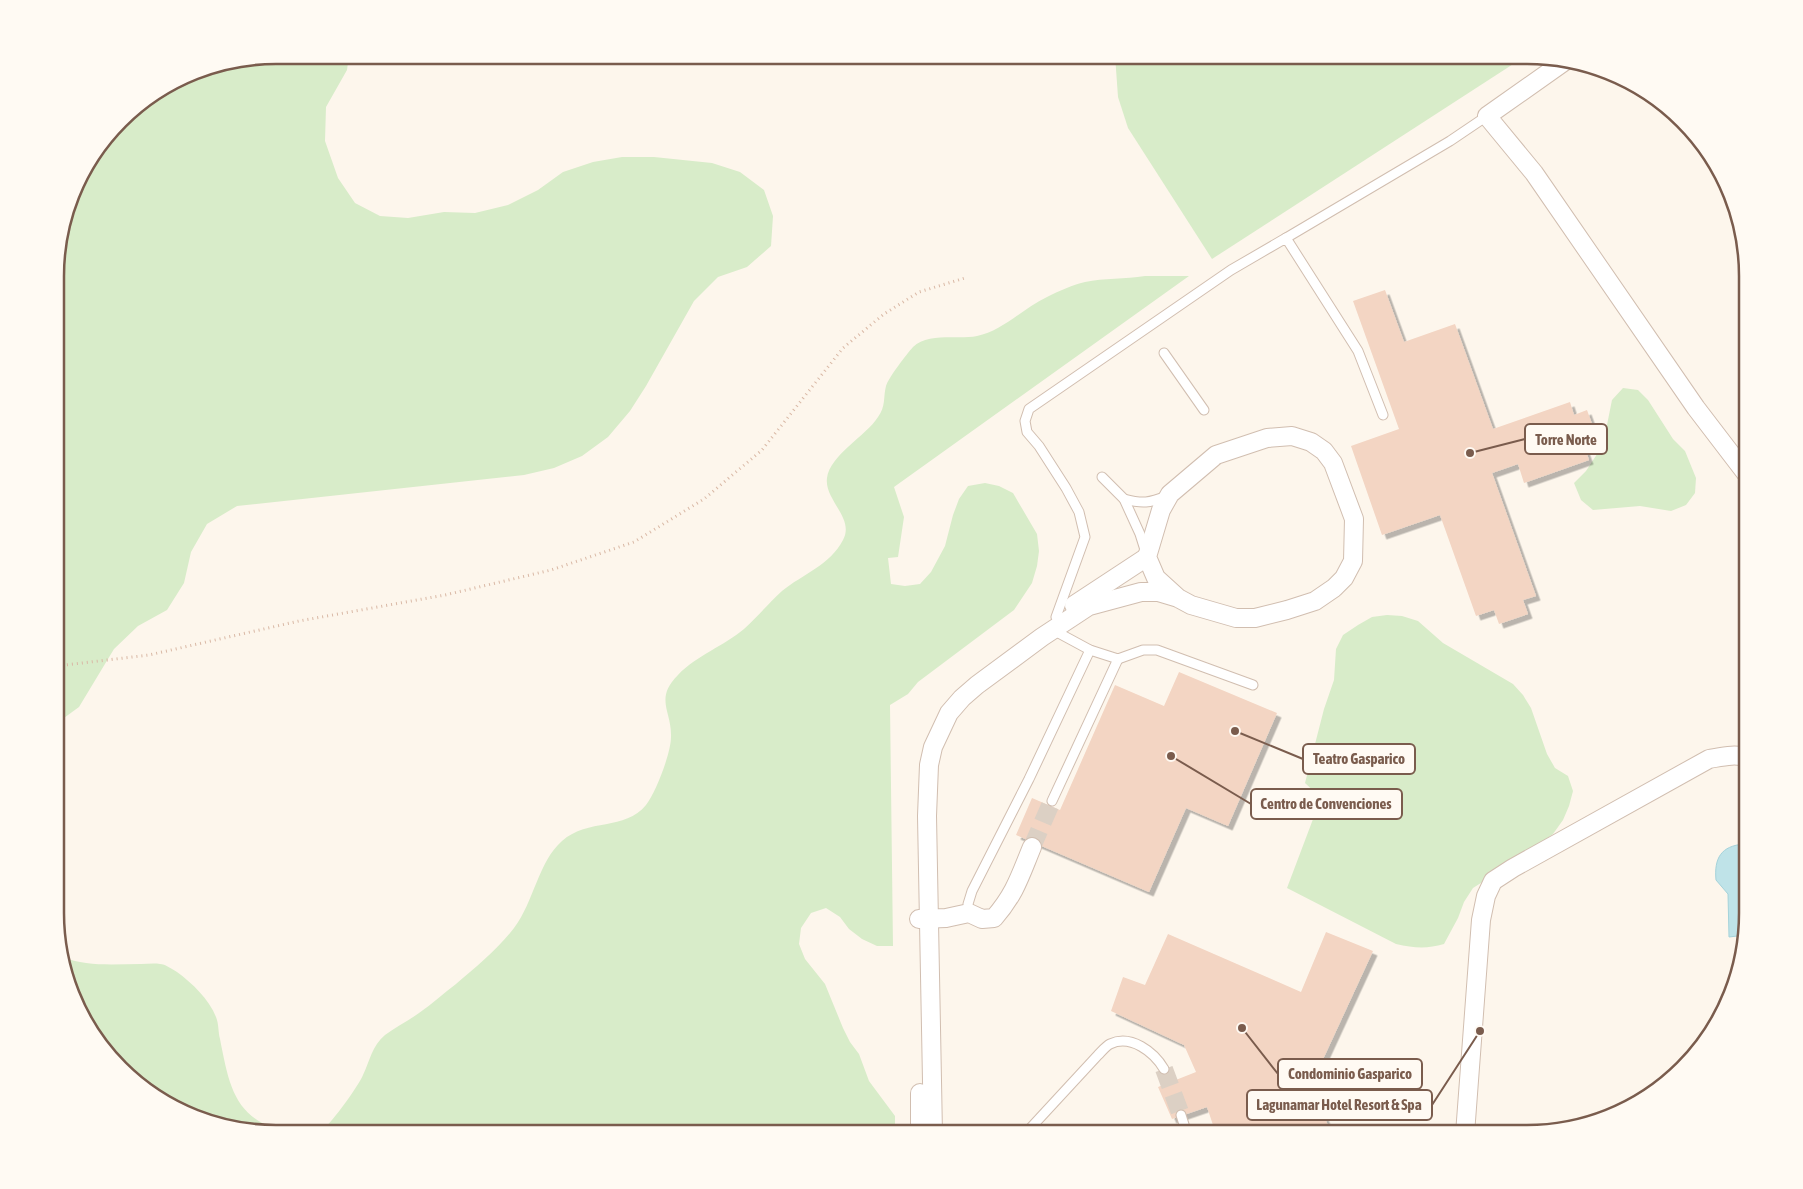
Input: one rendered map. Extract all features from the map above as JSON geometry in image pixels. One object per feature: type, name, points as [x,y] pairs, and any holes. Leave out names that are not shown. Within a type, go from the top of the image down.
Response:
[{"type":"street","points":[[1557,66],[1487,116],[1534,173],[1696,408],[1739,464]]},
{"type":"street","points":[[933,1125],[918,780],[927,738],[942,708],[953,694],[1052,623],[1147,557],[1162,510],[1170,494],[1216,455],[1267,438],[1292,436],[1311,442],[1324,451],[1333,463],[1354,519],[1353,561],[1344,578],[1334,588],[1314,601],[1256,618],[1236,618],[1191,605],[1178,598],[1158,592],[1142,592],[1089,606],[1052,623]]},
{"type":"street","points":[[1147,557],[1156,578],[1178,598]]},
{"type":"street","points":[[1466,1125],[1482,920],[1486,896],[1493,881],[1709,759],[1739,756]]},
{"type":"street","points":[[924,919],[954,917],[969,913],[982,919],[994,918],[1016,888],[1032,847]]},
{"type":"street","points":[[920,1125],[924,919]]},
{"type":"lane","points":[[1253,685],[1157,650],[1143,650],[1118,659],[1090,650],[1052,623],[1086,537],[1079,512],[1039,446],[1027,432],[1025,421],[1030,409],[1231,270],[1450,141],[1487,116]]},
{"type":"lane","points":[[1286,238],[1358,351],[1383,415]]},
{"type":"lane","points":[[1164,353],[1204,410]]},
{"type":"lane","points":[[1102,477],[1124,499],[1140,534],[1147,557]]},
{"type":"lane","points":[[1124,499],[1139,503],[1149,503],[1170,494]]},
{"type":"lane","points":[[969,913],[968,904],[972,891],[1029,779],[1090,650]]},
{"type":"lane","points":[[1052,801],[1118,659]]},
{"type":"lane","points":[[1033,1125],[1098,1054],[1110,1044],[1124,1041],[1136,1043],[1157,1056],[1164,1069]]},
{"type":"lane","points":[[1181,1115],[1184,1125]]},
{"type":"path","points":[[64,665],[149,654],[299,621],[445,595],[551,570],[634,542],[704,499],[762,450],[842,348],[884,314],[918,292],[964,278]]},
{"type":"green space","points":[[262,64],[348,64],[347,70],[326,107],[325,141],[338,178],[355,203],[380,216],[408,218],[444,212],[475,213],[508,205],[538,190],[563,172],[593,162],[622,157],[654,157],[712,163],[740,172],[764,190],[773,216],[771,246],[747,267],[718,277],[694,301],[646,386],[630,411],[608,437],[582,456],[554,468],[524,475],[237,506],[207,524],[191,552],[184,583],[167,610],[138,626],[114,649],[79,707],[64,718],[64,262],[71,221],[86,182],[92,170],[116,136],[136,116],[170,92],[195,80],[221,71]]},
{"type":"green space","points":[[1116,64],[1513,64],[1212,259],[1128,128],[1118,97]]},
{"type":"green space","points":[[1145,276],[1189,276],[894,487],[904,517],[898,557],[888,558],[891,584],[905,586],[920,584],[931,572],[945,546],[959,499],[968,486],[985,483],[999,486],[1013,493],[1037,534],[1039,551],[1032,583],[1014,610],[918,682],[908,694],[890,705],[893,946],[877,946],[862,939],[849,929],[840,917],[826,908],[811,913],[801,928],[799,944],[805,959],[825,984],[843,1028],[859,1054],[869,1081],[895,1116],[895,1125],[327,1125],[339,1112],[356,1087],[374,1049],[381,1039],[415,1016],[456,984],[501,944],[521,918],[547,860],[562,841],[583,829],[628,818],[646,805],[662,772],[670,744],[671,728],[666,698],[671,683],[685,668],[744,629],[782,591],[824,563],[838,549],[846,532],[845,524],[830,494],[827,478],[835,461],[881,413],[886,386],[898,366],[913,347],[919,342],[935,338],[970,337],[986,333],[996,329],[1038,302],[1061,290],[1080,283]]},
{"type":"green space","points":[[1623,388],[1638,390],[1648,400],[1673,439],[1685,451],[1696,478],[1695,493],[1686,505],[1671,511],[1640,506],[1593,510],[1581,500],[1574,483],[1586,471],[1603,445],[1612,400]]},
{"type":"green space","points":[[1402,616],[1418,621],[1443,643],[1513,684],[1531,708],[1547,754],[1555,768],[1568,776],[1573,791],[1563,820],[1553,834],[1473,888],[1464,902],[1444,944],[1432,947],[1396,944],[1287,888],[1321,798],[1305,783],[1324,709],[1334,680],[1336,649],[1343,635],[1358,625],[1372,617]]},
{"type":"green space","points":[[69,959],[91,964],[162,964],[183,976],[205,998],[213,1010],[218,1022],[219,1036],[232,1088],[238,1100],[258,1120],[267,1125],[221,1118],[195,1109],[170,1097],[136,1073],[116,1053],[92,1019],[75,981]]},
{"type":"water","points":[[1739,845],[1739,927],[1738,936],[1729,937],[1728,894],[1716,880],[1716,865],[1725,850]]},
{"type":"building","points":[[1385,290],[1404,342],[1455,324],[1493,429],[1570,402],[1574,415],[1587,410],[1597,438],[1583,443],[1589,460],[1524,483],[1518,464],[1492,473],[1536,596],[1523,600],[1528,614],[1499,624],[1494,610],[1476,616],[1440,515],[1382,535],[1351,446],[1399,429],[1353,301]]},
{"type":"building","points":[[1179,672],[1277,713],[1228,826],[1186,808],[1149,892],[1016,835],[1032,798],[1060,810],[1115,685],[1164,706]]},
{"type":"building","points":[[1326,932],[1373,951],[1312,1083],[1328,1125],[1213,1125],[1207,1107],[1172,1119],[1158,1087],[1196,1072],[1184,1045],[1111,1011],[1123,977],[1145,985],[1168,934],[1301,992]]},
{"type":"tunnel","points":[[1032,847],[1052,801]]},
{"type":"tunnel","points":[[1164,1069],[1181,1115]]},
{"type":"place","name":"Torre Norte","points":[[1470,453]]},
{"type":"place","name":"Teatro Gasparico","points":[[1235,731]]},
{"type":"place","name":"Centro de Convenciones","points":[[1171,756]]},
{"type":"place","name":"Condominio Gasparico","points":[[1242,1028]]},
{"type":"place","name":"Lagunamar Hotel Resort & Spa","points":[[1480,1031]]}]
